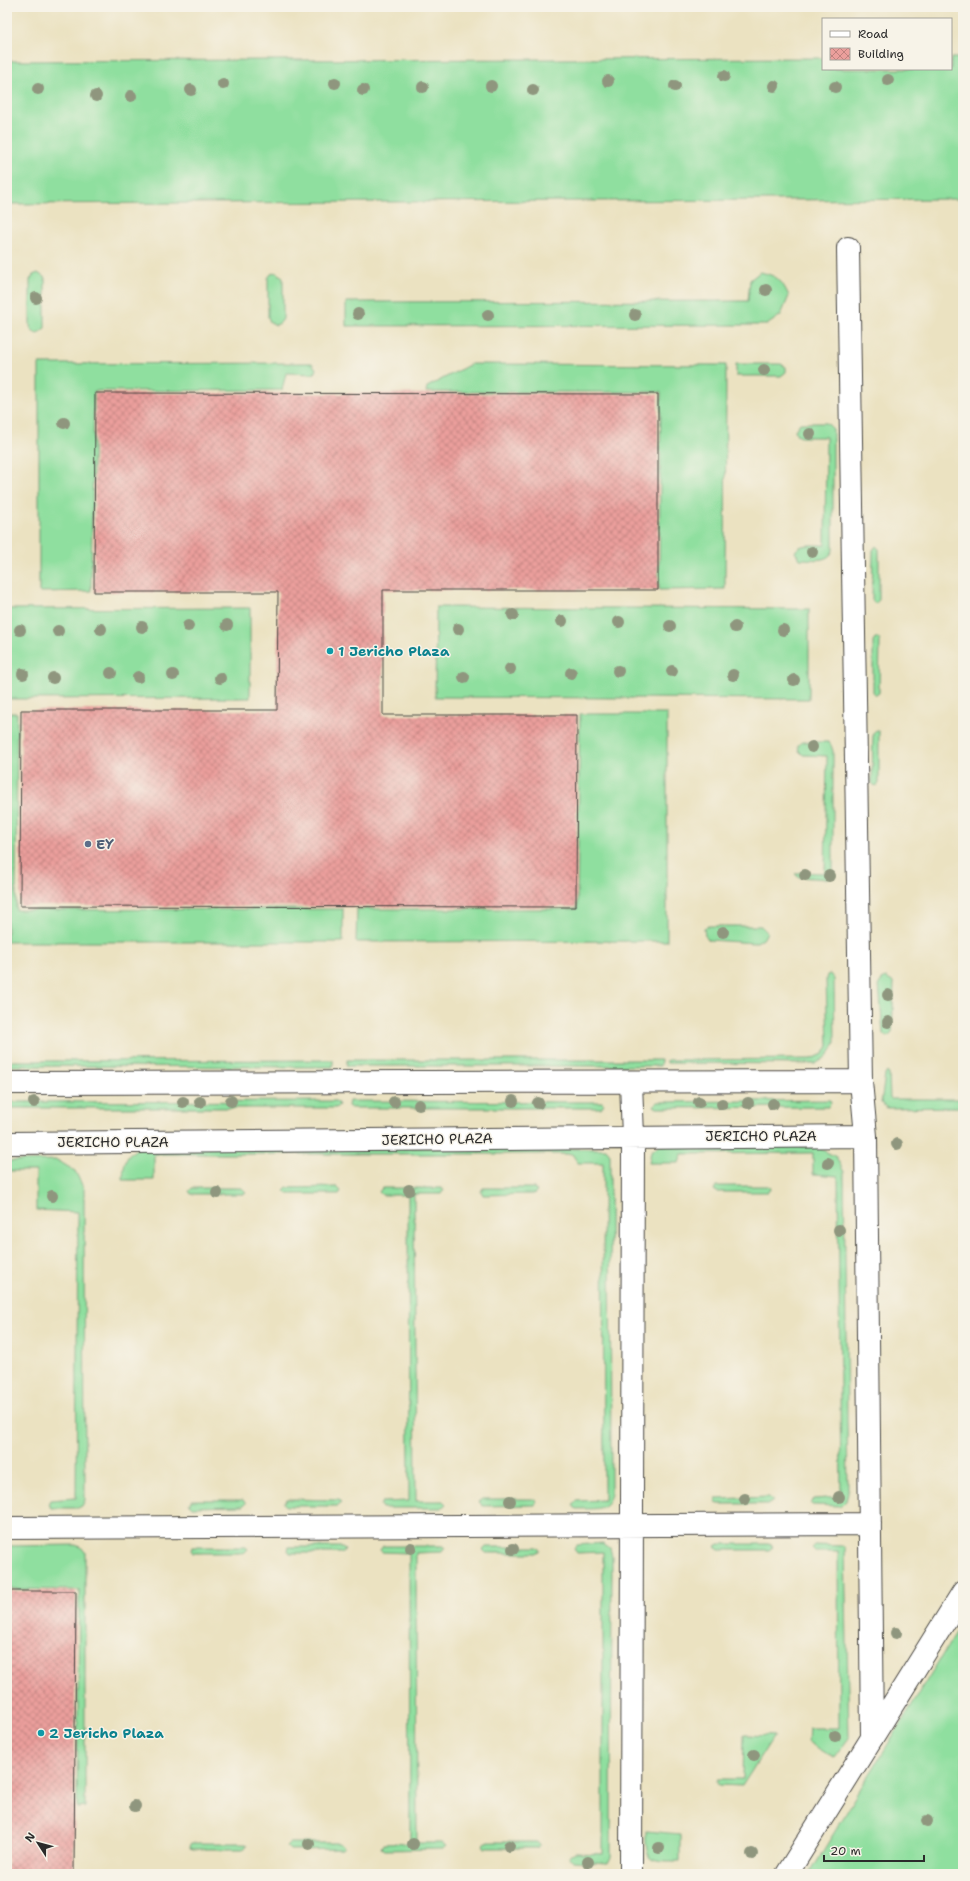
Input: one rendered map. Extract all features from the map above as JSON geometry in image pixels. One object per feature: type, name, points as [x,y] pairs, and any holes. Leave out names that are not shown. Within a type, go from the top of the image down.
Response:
[{"type":"lane","points":[[848,248],[861,1081],[866,1136],[872,1738]]},
{"type":"lane","points":[[7,1084],[861,1081]]},
{"type":"lane","points":[[631,1082],[633,1137],[631,1874]]},
{"type":"lane","name":"JERICHO PLAZA","points":[[7,1142],[866,1136]]},
{"type":"lane","points":[[7,1528],[870,1524]]},
{"type":"lane","points":[[787,1874],[963,1592]]},
{"type":"green space","points":[[822,58],[822,70],[952,70],[952,58],[963,58],[963,199],[7,204],[7,61]]},
{"type":"green space","points":[[275,272],[283,277],[283,319],[276,325],[270,322],[268,317],[268,278]]},
{"type":"green space","points":[[760,272],[778,279],[789,296],[781,315],[767,325],[346,326],[346,302],[748,301],[750,280]]},
{"type":"green space","points":[[38,273],[45,278],[45,328],[37,334],[32,331],[30,326],[30,280],[33,275]]},
{"type":"green space","points":[[312,363],[316,369],[314,374],[286,373],[282,390],[94,391],[91,591],[39,592],[39,364]]},
{"type":"green space","points":[[471,364],[726,365],[725,589],[659,590],[661,392],[426,392],[427,387]]},
{"type":"green space","points":[[736,364],[781,364],[786,367],[786,372],[781,376],[736,376]]},
{"type":"green space","points":[[800,423],[827,423],[833,429],[833,550],[828,557],[824,559],[800,559],[795,552],[800,547],[808,545],[825,545],[826,437],[801,437],[797,435],[795,430]]},
{"type":"green space","points":[[876,546],[879,549],[879,600],[875,604],[872,600],[873,550]]},
{"type":"green space","points":[[436,607],[809,609],[809,699],[435,697]]},
{"type":"green space","points":[[250,608],[250,698],[7,699],[7,609]]},
{"type":"green space","points":[[875,638],[878,638],[880,641],[879,693],[876,695],[873,692],[873,641]]},
{"type":"green space","points":[[7,713],[17,713],[16,910],[343,909],[343,942],[7,942]]},
{"type":"green space","points":[[580,714],[667,714],[667,941],[356,942],[357,909],[577,909]]},
{"type":"green space","points":[[876,730],[879,732],[879,783],[875,786],[872,783],[873,733]]},
{"type":"green space","points":[[802,742],[828,742],[833,751],[833,876],[828,879],[798,877],[795,874],[801,872],[825,873],[827,756],[803,755],[799,751],[798,745]]},
{"type":"green space","points":[[708,926],[761,926],[767,932],[764,938],[755,943],[709,940],[705,936],[704,929]]},
{"type":"green space","points":[[830,974],[834,979],[835,1042],[828,1055],[815,1064],[667,1063],[667,1060],[812,1059],[823,1054],[828,1046],[826,979],[827,975]]},
{"type":"green space","points":[[886,978],[894,983],[892,1033],[886,1037],[883,1034],[879,984]]},
{"type":"green space","points":[[333,1060],[333,1067],[7,1066],[7,1061]]},
{"type":"green space","points":[[347,1060],[661,1060],[660,1066],[347,1066]]},
{"type":"green space","points":[[887,1072],[889,1074],[890,1099],[963,1099],[963,1107],[887,1108],[881,1103],[885,1075]]},
{"type":"green space","points":[[830,1100],[831,1103],[828,1107],[657,1108],[654,1106],[657,1102]]},
{"type":"green space","points":[[336,1101],[339,1105],[336,1108],[7,1108],[7,1102]]},
{"type":"green space","points":[[349,1101],[602,1102],[604,1104],[601,1108],[351,1108],[348,1106]]},
{"type":"green space","points":[[660,1145],[817,1147],[836,1157],[844,1172],[848,1493],[846,1501],[841,1506],[812,1505],[810,1503],[814,1499],[841,1497],[838,1176],[813,1174],[813,1153],[682,1154],[679,1163],[649,1163],[651,1151]]},
{"type":"green space","points":[[141,1146],[606,1149],[610,1154],[611,1494],[606,1504],[602,1507],[593,1509],[576,1509],[573,1505],[576,1501],[604,1500],[603,1163],[578,1163],[572,1154],[154,1154],[154,1180],[123,1180],[126,1160]]},
{"type":"green space","points":[[57,1160],[75,1171],[84,1189],[85,1500],[82,1506],[78,1508],[51,1508],[48,1504],[50,1500],[76,1498],[78,1212],[36,1210],[36,1171],[7,1171],[7,1161]]},
{"type":"green space","points":[[716,1186],[768,1186],[771,1188],[768,1192],[717,1192],[714,1190]]},
{"type":"green space","points":[[337,1187],[341,1191],[339,1194],[287,1194],[284,1191],[287,1188]]},
{"type":"green space","points":[[192,1188],[242,1188],[246,1192],[243,1194],[191,1194],[189,1191]]},
{"type":"green space","points":[[382,1188],[441,1188],[444,1190],[441,1194],[414,1194],[416,1501],[443,1501],[446,1504],[442,1508],[382,1508],[380,1505],[382,1502],[409,1501],[408,1195],[382,1195],[379,1192]]},
{"type":"green space","points":[[483,1188],[534,1188],[537,1191],[534,1194],[483,1195],[481,1191]]},
{"type":"green space","points":[[769,1497],[773,1501],[769,1504],[716,1503],[716,1499]]},
{"type":"green space","points":[[287,1499],[339,1500],[342,1503],[338,1506],[286,1506],[284,1503]]},
{"type":"green space","points":[[483,1499],[533,1499],[537,1502],[535,1505],[483,1506],[479,1502]]},
{"type":"green space","points":[[192,1500],[243,1500],[246,1503],[243,1506],[192,1507],[189,1504]]},
{"type":"green space","points":[[603,1543],[610,1548],[612,1556],[611,1857],[608,1863],[573,1861],[569,1857],[575,1853],[603,1854],[603,1552],[577,1553],[574,1549],[577,1545]]},
{"type":"green space","points":[[719,1544],[769,1544],[773,1547],[769,1550],[719,1550],[715,1547]]},
{"type":"green space","points":[[75,1545],[81,1547],[85,1552],[85,1807],[77,1808],[79,1590],[7,1589],[7,1546]]},
{"type":"green space","points":[[815,1545],[842,1546],[845,1548],[849,1738],[834,1758],[808,1742],[809,1728],[839,1728],[838,1552],[816,1552],[812,1548]]},
{"type":"green space","points":[[383,1546],[443,1546],[445,1548],[442,1552],[416,1553],[417,1843],[442,1843],[446,1846],[443,1849],[384,1850],[381,1848],[383,1844],[410,1843],[409,1553],[381,1552],[380,1550]]},
{"type":"green space","points":[[192,1547],[246,1547],[248,1549],[244,1553],[193,1553],[191,1550]]},
{"type":"green space","points":[[289,1547],[342,1547],[345,1549],[342,1553],[290,1553],[288,1550]]},
{"type":"green space","points":[[486,1547],[537,1547],[540,1550],[538,1553],[486,1553],[483,1550]]},
{"type":"green space","points":[[963,1621],[963,1874],[809,1874]]},
{"type":"green space","points":[[744,1735],[774,1736],[742,1786],[718,1785],[718,1779],[743,1779]]},
{"type":"green space","points":[[646,1831],[680,1834],[680,1862],[662,1862],[656,1861],[652,1858],[647,1849]]},
{"type":"green space","points":[[486,1842],[537,1842],[540,1845],[537,1848],[485,1848],[483,1845]]},
{"type":"green space","points":[[191,1843],[243,1843],[247,1845],[244,1849],[193,1849],[190,1848]]},
{"type":"green space","points":[[289,1843],[340,1843],[344,1847],[342,1849],[290,1850],[286,1846]]},
{"type":"building","name":"1 Jericho Plaza","points":[[95,393],[658,394],[658,590],[383,590],[383,715],[577,715],[576,907],[20,906],[21,710],[277,710],[278,592],[94,592]]},
{"type":"building","name":"2 Jericho Plaza","points":[[7,1591],[76,1591],[74,1874],[7,1874]]},
{"type":"place","name":"1 Jericho Plaza","points":[[330,651]]},
{"type":"place","name":"EY","points":[[88,844]]},
{"type":"place","name":"2 Jericho Plaza","points":[[41,1733]]}]
